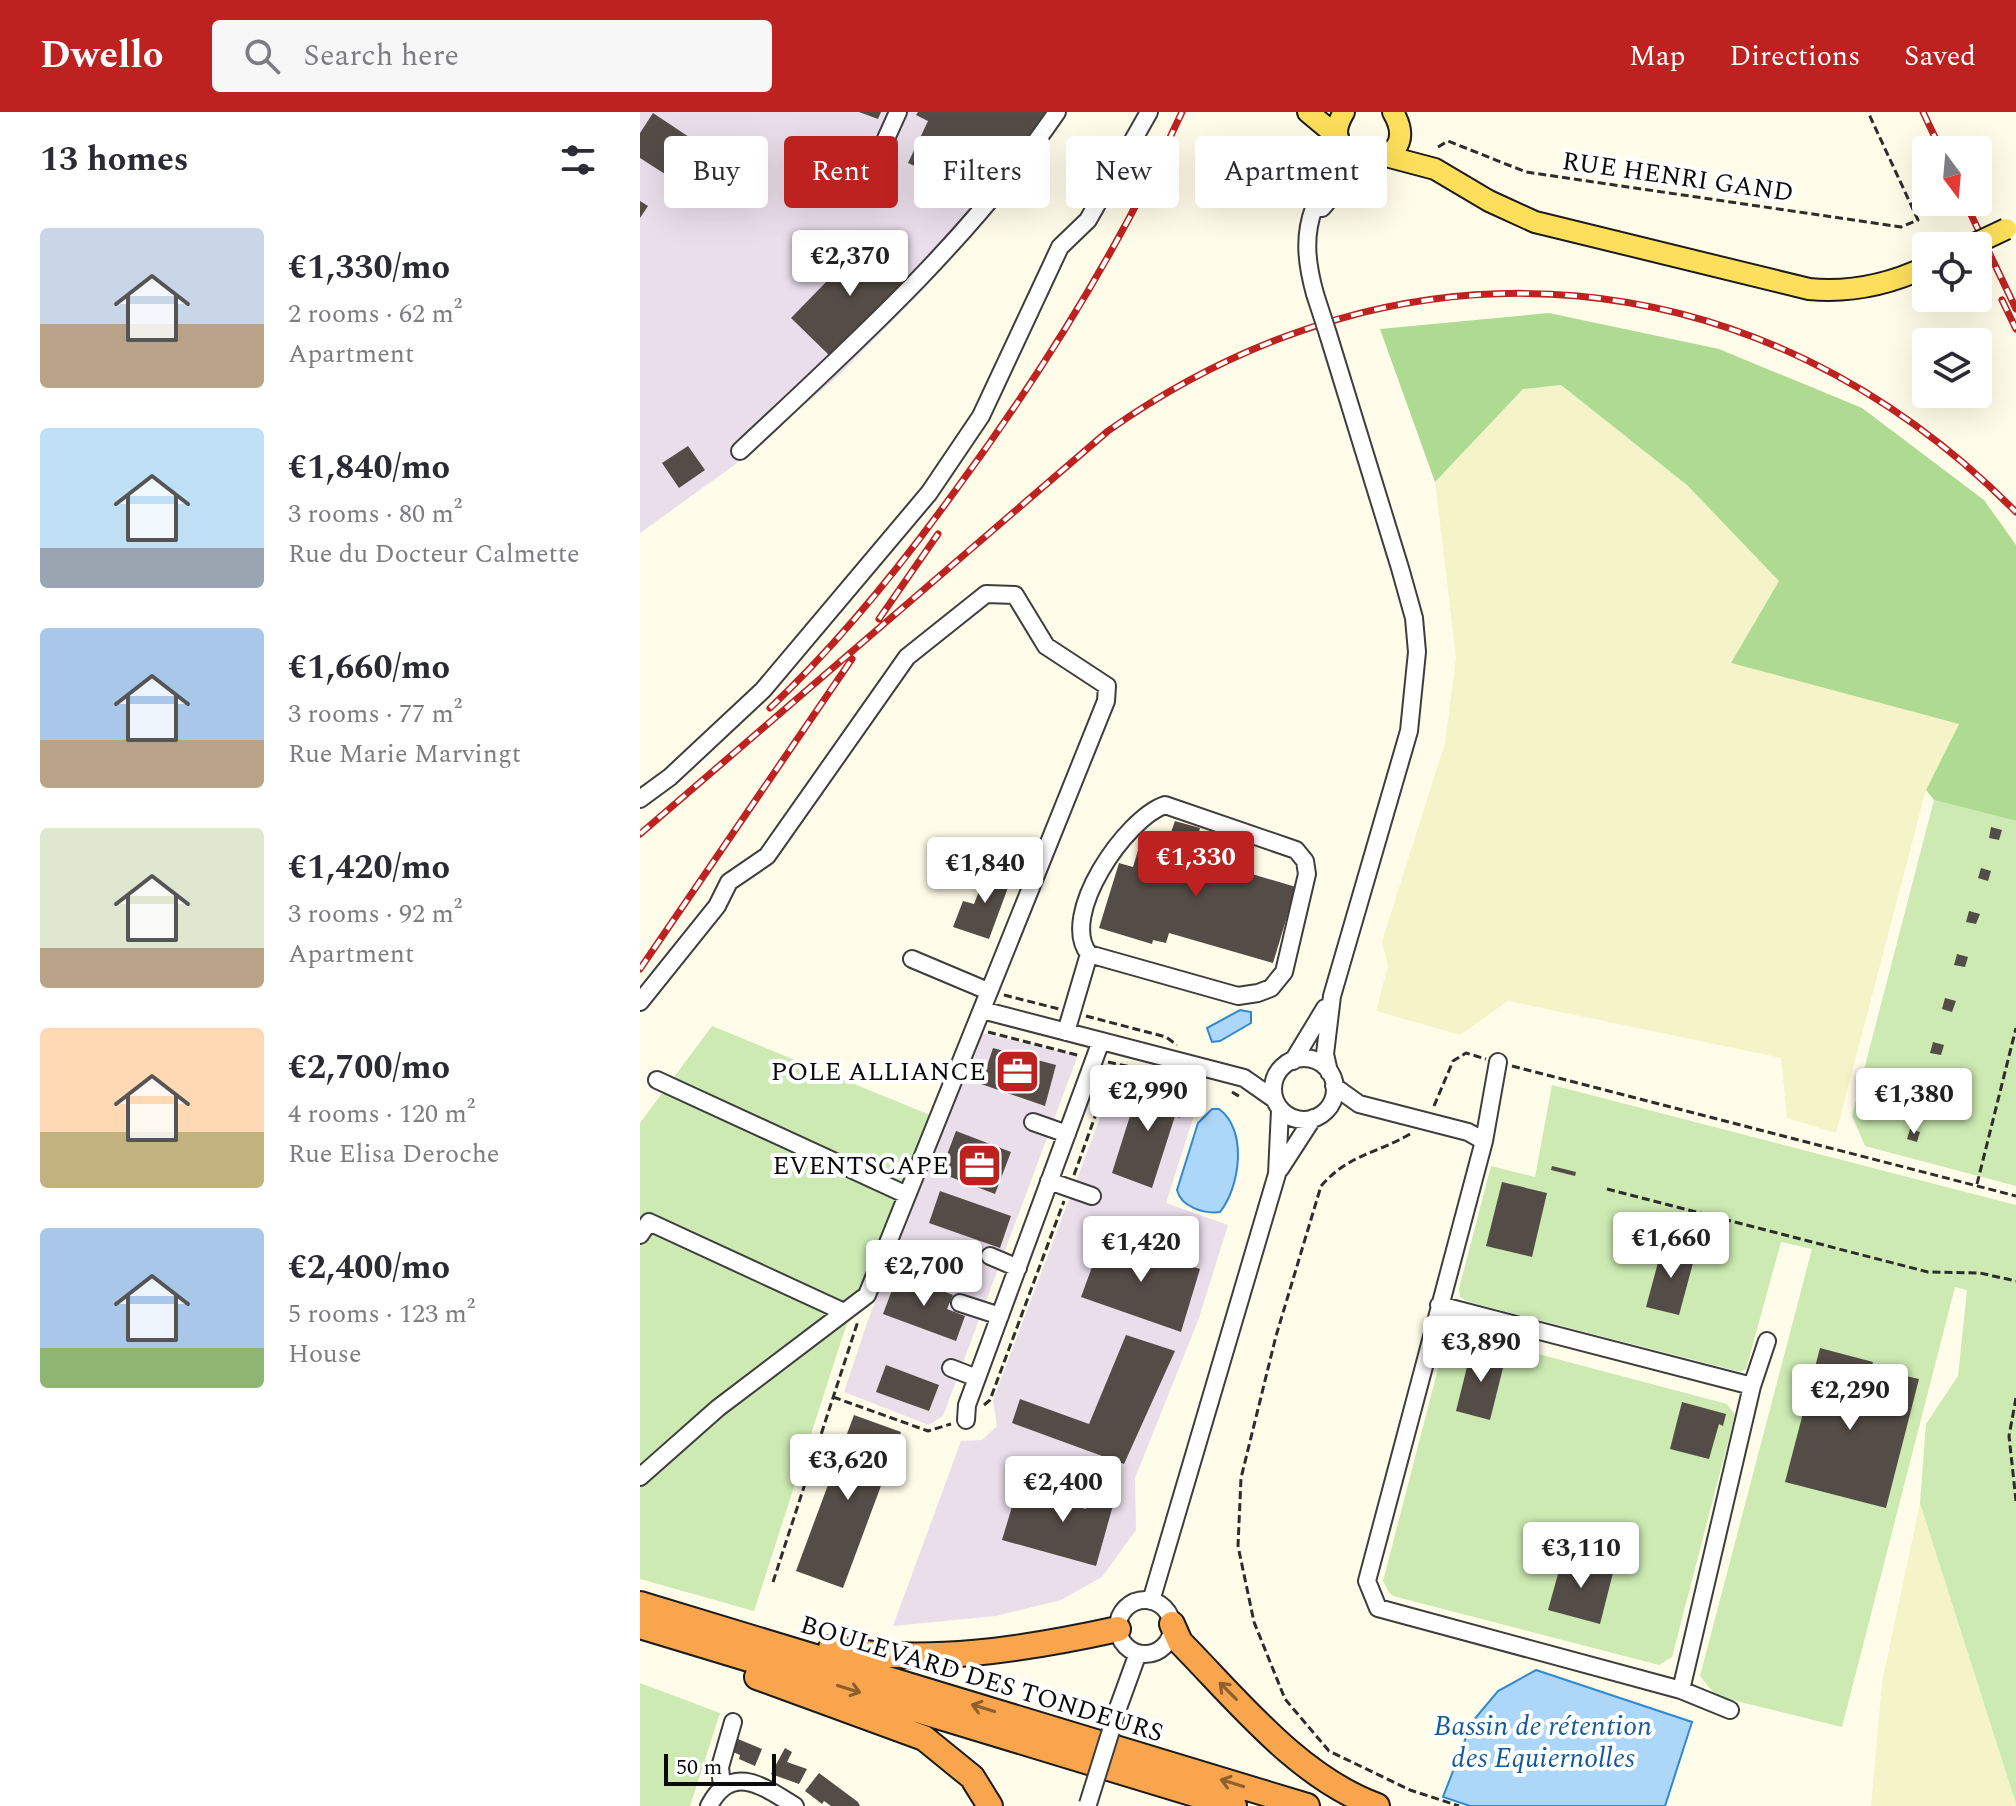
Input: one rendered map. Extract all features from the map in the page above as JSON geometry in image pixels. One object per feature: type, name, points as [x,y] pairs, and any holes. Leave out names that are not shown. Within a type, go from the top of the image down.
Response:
[{"type":"highway","name":"BOULEVARD DES TONDEURS","points":[[640,1604],[1307,1806]]},
{"type":"highway","points":[[690,1619],[866,1655],[938,1655],[1074,1639],[1118,1629]]},
{"type":"highway","points":[[1172,1624],[1180,1642],[1299,1759],[1333,1785],[1377,1806]]},
{"type":"highway","name":"BOULEVARD DES TONDEURS","points":[[640,1626],[1234,1806]]},
{"type":"highway","points":[[640,1635],[924,1738],[972,1777],[990,1806]]},
{"type":"main road","points":[[1308,112],[1334,136]]},
{"type":"main road","points":[[1340,136],[1344,112]]},
{"type":"main road","points":[[1387,154],[1394,149],[1395,117]]},
{"type":"main road","points":[[1395,117],[1435,169]]},
{"type":"main road","points":[[1387,160],[1435,169],[1489,201],[1535,222],[1809,289],[1839,291],[1875,286],[1912,272]]},
{"type":"main road","points":[[1992,233],[2011,227]]},
{"type":"street","points":[[887,136],[898,112]]},
{"type":"street","points":[[740,451],[892,309],[1018,169],[1057,112]]},
{"type":"street","points":[[640,799],[670,777],[763,690],[929,493],[981,416],[1060,247],[1088,220],[1149,112]]},
{"type":"street","points":[[1277,1174],[1320,1114],[1333,1103],[1332,1079],[1325,1054],[1332,996],[1409,731],[1417,652],[1414,618],[1400,568],[1315,294],[1306,248],[1314,208]]},
{"type":"street","points":[[1311,222],[1323,208]]},
{"type":"street","points":[[640,1002],[717,906],[729,882],[767,856],[907,657],[986,594],[1015,595],[1046,646],[1107,686],[1106,701],[867,1295],[718,1408],[640,1477]]},
{"type":"street","points":[[1165,805],[1296,850],[1305,861],[1307,874],[1284,972],[1271,988],[1238,996],[1089,954],[1080,942],[1079,930],[1096,874],[1150,810],[1165,805]]},
{"type":"street","points":[[1066,1032],[1089,954]]},
{"type":"street","points":[[912,959],[988,991]]},
{"type":"street","points":[[1151,1601],[1277,1174],[1277,1105],[1272,1085],[1332,996]]},
{"type":"street","points":[[982,1010],[1244,1078],[1294,1119],[1359,1104]]},
{"type":"street","points":[[966,1420],[967,1405],[1101,1041]]},
{"type":"street","points":[[1244,1078],[1311,1059],[1359,1104],[1468,1132],[1484,1141]]},
{"type":"street","points":[[1498,1062],[1484,1141],[1367,1581],[1378,1608],[1681,1690],[1730,1710]]},
{"type":"street","points":[[657,1080],[907,1195]]},
{"type":"street","points":[[1033,1122],[1067,1134]]},
{"type":"street","points":[[1049,1181],[1092,1196]]},
{"type":"street","points":[[640,1235],[649,1222],[844,1312]]},
{"type":"street","points":[[990,1256],[1018,1268]]},
{"type":"street","points":[[960,1303],[1000,1316]]},
{"type":"street","points":[[1439,1305],[1752,1386]]},
{"type":"street","points":[[1681,1690],[1752,1386],[1767,1341]]},
{"type":"street","points":[[951,1368],[977,1378]]},
{"type":"street","points":[[1141,1601],[1151,1601],[1166,1611],[1172,1624],[1171,1635],[1163,1648],[1147,1654],[1138,1653],[1124,1644],[1118,1629],[1124,1610],[1141,1601]]},
{"type":"street","points":[[1088,1805],[1138,1653]]},
{"type":"street","points":[[709,1806],[722,1787],[720,1767],[733,1722]]},
{"type":"street","points":[[722,1787],[747,1781],[795,1806]]},
{"type":"path","name":"RUE HENRI GAND","points":[[1438,147],[1448,141],[1526,172],[1893,227],[1918,220],[1868,112]]},
{"type":"path","points":[[988,991],[1166,1037],[1178,1045]]},
{"type":"path","points":[[1977,1185],[2016,1028]]},
{"type":"path","points":[[1459,1806],[1410,1790],[1329,1751],[1285,1699],[1254,1622],[1238,1546],[1241,1478],[1276,1336],[1321,1186],[1336,1168],[1357,1155],[1412,1133],[1415,1120],[1433,1108],[1453,1061],[1466,1053],[2016,1196]]},
{"type":"path","points":[[833,1397],[928,1431],[966,1420],[990,1400],[1114,1064]]},
{"type":"path","points":[[1607,1189],[1928,1272],[1980,1273],[2016,1281]]},
{"type":"path","points":[[773,1582],[867,1295]]},
{"type":"path","points":[[2016,1398],[2009,1436],[2016,1501]]},
{"type":"shaded area","points":[[640,112],[1066,112],[1049,136],[914,136],[914,208],[993,208],[927,286],[838,376],[733,466],[640,533]]},
{"type":"shaded area","points":[[982,1033],[1078,1055],[943,1416],[929,1425],[844,1392],[868,1320]]},
{"type":"shaded area","points":[[1119,1068],[1195,1087],[1200,1096],[1166,1203],[1228,1225],[1199,1318],[1135,1478],[1136,1530],[1102,1577],[1061,1600],[996,1616],[893,1626],[961,1441],[982,1440],[997,1426],[993,1400]]},
{"type":"green space","points":[[1549,313],[1719,349],[1862,408],[1984,500],[2016,545],[2016,821],[1934,800],[1926,790],[1959,724],[1731,663],[1779,581],[1687,485],[1561,385],[1523,389],[1435,482],[1380,329]]},
{"type":"green space","points":[[1561,385],[1687,485],[1780,581],[1732,663],[1960,724],[1926,790],[1836,1133],[1787,1118],[1781,1058],[1508,1001],[1460,1035],[1376,1011],[1388,966],[1382,941],[1445,743],[1456,658],[1435,482],[1523,389]]},
{"type":"green space","points":[[1934,800],[2016,821],[2016,1186],[1865,1146],[1852,1116]]},
{"type":"green space","points":[[712,1026],[930,1115],[843,1335],[754,1611],[640,1579],[640,1123]]},
{"type":"green space","points":[[1552,1085],[2016,1205],[2016,1804],[1920,1503],[1926,1424],[1958,1376],[1967,1290],[1955,1287],[1842,1727],[1716,1696],[1700,1676],[1812,1249],[1781,1242],[1746,1369],[1741,1372],[1469,1302],[1460,1297],[1459,1289],[1491,1166],[1535,1177]]},
{"type":"green space","points":[[1459,1333],[1727,1404],[1735,1415],[1672,1657],[1659,1665],[1390,1594],[1383,1581],[1445,1342]]},
{"type":"green space","points":[[1920,1503],[2016,1806],[1871,1806],[1882,1682]]},
{"type":"green space","points":[[640,1683],[720,1713],[690,1806],[640,1806]]},
{"type":"water","points":[[1240,1010],[1251,1012],[1251,1023],[1220,1041],[1212,1042],[1207,1028]]},
{"type":"water","points":[[1212,1109],[1219,1109],[1228,1118],[1237,1144],[1236,1174],[1220,1212],[1188,1205],[1177,1190],[1198,1123]]},
{"type":"water","name":"Bassin de rétention des Equiernolles","points":[[1536,1670],[1692,1722],[1665,1806],[1470,1806],[1443,1797],[1472,1722],[1498,1691]]},
{"type":"building","points":[[859,112],[881,112],[878,119]]},
{"type":"building","points":[[918,112],[1051,112],[1034,136],[921,136],[928,121],[916,115]]},
{"type":"building","points":[[653,113],[688,136],[664,136],[664,173],[640,158],[640,133]]},
{"type":"building","points":[[914,150],[914,166],[908,163]]},
{"type":"building","points":[[640,201],[648,206],[640,218]]},
{"type":"building","points":[[868,239],[909,278],[832,358],[791,318]]},
{"type":"building","points":[[688,446],[705,470],[679,488],[662,463]]},
{"type":"building","points":[[1175,821],[1200,828],[1196,843],[1209,847],[1205,860],[1296,887],[1273,963],[1169,933],[1166,943],[1153,940],[1152,944],[1099,928],[1119,863],[1133,867],[1139,847],[1154,831],[1170,835]]},
{"type":"building","points":[[1991,827],[2002,830],[1999,840],[1989,838]]},
{"type":"building","points":[[989,866],[1013,874],[989,939],[953,927],[963,901],[974,904]]},
{"type":"building","points":[[1981,868],[1991,871],[1988,881],[1978,878]]},
{"type":"building","points":[[1969,911],[1980,914],[1976,924],[1966,922]]},
{"type":"building","points":[[1957,954],[1968,957],[1965,967],[1954,965]]},
{"type":"building","points":[[1945,998],[1956,1001],[1952,1012],[1942,1009]]},
{"type":"building","points":[[1933,1042],[1944,1045],[1941,1055],[1930,1053]]},
{"type":"building","points":[[993,1048],[1056,1065],[1045,1106],[981,1084]]},
{"type":"building","points":[[1141,1081],[1186,1095],[1180,1118],[1175,1116],[1152,1188],[1112,1173]]},
{"type":"building","points":[[1922,1085],[1932,1088],[1929,1098],[1919,1095]]},
{"type":"building","points":[[1910,1129],[1920,1132],[1917,1142],[1907,1139]]},
{"type":"building","points":[[956,1131],[1011,1152],[995,1194],[940,1173]]},
{"type":"building","points":[[1552,1166],[1576,1172],[1575,1176],[1551,1170]]},
{"type":"building","points":[[1502,1182],[1547,1193],[1532,1257],[1486,1246]]},
{"type":"building","points":[[940,1191],[1011,1216],[1000,1248],[929,1223]]},
{"type":"building","points":[[1103,1237],[1200,1269],[1181,1332],[1081,1297]]},
{"type":"building","points":[[1663,1244],[1696,1252],[1679,1315],[1646,1307]]},
{"type":"building","points":[[898,1274],[953,1295],[947,1309],[965,1316],[956,1341],[883,1314]]},
{"type":"building","points":[[1126,1335],[1175,1351],[1124,1464],[1012,1423],[1020,1399],[1089,1424]]},
{"type":"building","points":[[1472,1347],[1506,1356],[1490,1420],[1456,1411]]},
{"type":"building","points":[[1820,1348],[1873,1362],[1862,1407],[1887,1413],[1897,1374],[1919,1379],[1886,1508],[1785,1482]]},
{"type":"building","points":[[886,1365],[939,1385],[929,1411],[876,1392]]},
{"type":"building","points":[[1682,1402],[1726,1414],[1723,1426],[1719,1424],[1709,1459],[1670,1449]]},
{"type":"building","points":[[854,1415],[901,1432],[843,1588],[796,1571]]},
{"type":"building","points":[[1095,1477],[1119,1484],[1096,1566],[1002,1540],[1017,1490],[1086,1509]]},
{"type":"building","points":[[1563,1556],[1614,1569],[1600,1624],[1548,1610]]},
{"type":"building","points":[[738,1739],[762,1749],[755,1766],[739,1759],[740,1755],[733,1752]]},
{"type":"building","points":[[785,1748],[792,1752],[787,1762],[807,1769],[799,1784],[771,1774]]},
{"type":"building","points":[[819,1773],[860,1806],[831,1806],[824,1801],[822,1804],[805,1791]]},
{"type":"railway","points":[[770,708],[868,604],[913,548],[1019,401],[1106,260],[1182,112]]},
{"type":"railway","points":[[1923,112],[1934,136]]},
{"type":"railway","points":[[1972,216],[2016,309]]},
{"type":"railway","points":[[640,834],[1108,431],[1222,364],[1339,319],[1459,296],[1578,296],[1695,318],[1808,361],[1916,426],[2016,512]]},
{"type":"railway","points":[[2002,300],[2016,329]]},
{"type":"railway","points":[[879,619],[938,534]]},
{"type":"railway","points":[[640,969],[852,659]]},
{"type":"place","name":"POLE ALLIANCE","points":[[1017,1071]]},
{"type":"place","name":"EVENTSCAPE","points":[[980,1165]]}]
